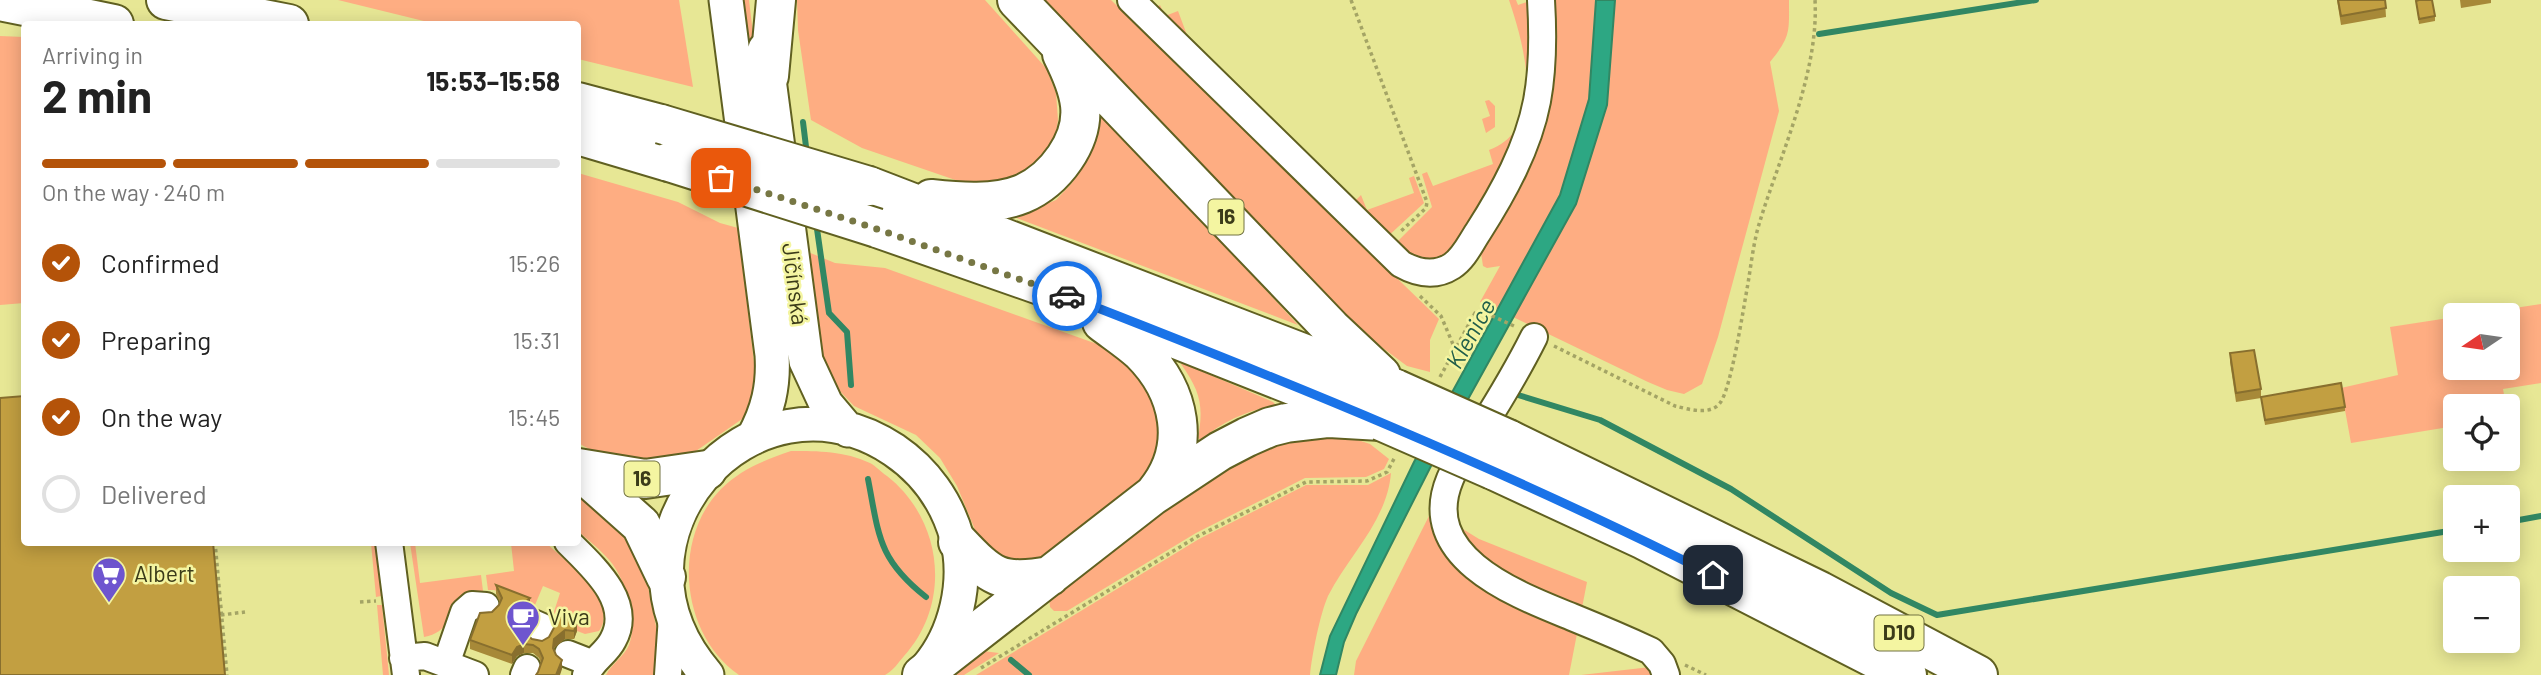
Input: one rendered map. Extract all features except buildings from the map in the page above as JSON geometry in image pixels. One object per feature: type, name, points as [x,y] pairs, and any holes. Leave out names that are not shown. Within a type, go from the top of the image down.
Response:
[{"type":"highway","points":[[166,0],[274,21]]},
{"type":"highway","points":[[259,0],[296,21]]},
{"type":"highway","points":[[769,76],[776,0]]},
{"type":"highway","name":"16","points":[[1017,0],[1331,328],[1388,405]]},
{"type":"highway","points":[[0,1],[58,18],[86,21]]},
{"type":"highway","points":[[869,186],[919,198],[971,201],[1022,194],[1042,181],[1066,155],[1080,125],[1080,104],[1073,78],[1057,42]]},
{"type":"highway","name":"D10","points":[[581,103],[869,186],[1820,591],[1978,675]]},
{"type":"highway","name":"D10","points":[[581,136],[877,229],[1388,405]]},
{"type":"highway","points":[[1040,285],[1095,317],[1140,351],[1158,372],[1173,398],[1178,426],[1176,453],[1167,476],[1152,496]]},
{"type":"highway","points":[[921,675],[1152,496],[1220,452],[1270,427],[1388,405]]},
{"type":"highway","name":"D10","points":[[1500,455],[1644,540],[1907,675]]},
{"type":"highway","name":"16","points":[[581,468],[645,479],[707,470]]},
{"type":"highway","points":[[581,471],[641,525],[666,577]]},
{"type":"highway","points":[[958,542],[996,577],[1023,581],[1050,576]]},
{"type":"main road","name":"Jičínská","points":[[726,0],[772,355],[768,406],[753,438]]},
{"type":"main road","name":"Jičínská","points":[[759,0],[806,361],[826,404],[848,430]]},
{"type":"main road","name":"Jičínská","points":[[707,675],[681,639],[672,616],[666,577],[668,548],[676,520],[684,502],[707,470],[729,452],[771,431],[810,425],[848,430],[887,445],[919,470],[943,503],[958,542],[960,592],[946,640],[921,675]]},
{"type":"street","points":[[711,0],[730,35]]},
{"type":"street","points":[[1134,3],[1401,264],[1424,273],[1452,266],[1462,257],[1495,206],[1526,138],[1537,102],[1542,55],[1541,0]]},
{"type":"street","points":[[1525,332],[1513,379],[1450,479],[1444,502],[1446,525],[1453,544],[1477,570],[1517,594],[1651,651],[1662,664],[1666,675]]},
{"type":"street","points":[[389,546],[404,667],[425,656],[475,675]]},
{"type":"street","points":[[572,546],[599,572],[610,589],[616,610],[617,630],[612,643],[577,667]]},
{"type":"street","points":[[446,664],[464,612],[472,605],[486,606]]},
{"type":"street","points":[[668,675],[672,616]]},
{"type":"path","points":[[1351,0],[1427,202],[1426,208],[1384,247]]},
{"type":"path","points":[[1438,381],[1475,313],[1482,311],[1675,406],[1696,411],[1711,409],[1720,404],[1726,391],[1737,343],[1759,225],[1812,54],[1815,0]]},
{"type":"path","points":[[1414,290],[1441,316],[1455,349]]},
{"type":"path","points":[[981,668],[1198,536],[1306,482],[1367,481],[1387,472],[1395,456]]},
{"type":"path","points":[[215,546],[227,675]]},
{"type":"path","points":[[360,603],[377,601]]},
{"type":"path","points":[[221,615],[245,612]]},
{"type":"shaded area","points":[[338,0],[679,0],[693,87],[581,60],[581,21],[424,21]]},
{"type":"shaded area","points":[[736,0],[749,0],[762,110]]},
{"type":"shaded area","points":[[797,0],[985,0],[1046,68],[1056,93],[1058,120],[1054,144],[1022,177],[998,185],[970,185],[862,148],[811,120],[798,30]]},
{"type":"shaded area","points":[[1042,0],[1111,0],[1439,319],[1430,340],[1430,372],[1407,366],[1352,325]]},
{"type":"shaded area","points":[[1509,0],[1516,0],[1518,5],[1530,1],[1532,4],[1532,77],[1528,101],[1516,139],[1494,188],[1468,234],[1441,260],[1428,263],[1415,261],[1392,247],[1432,207],[1422,174],[1427,172],[1433,186],[1493,164],[1489,150],[1507,139],[1519,123],[1525,104],[1527,83],[1525,61]]},
{"type":"shaded area","points":[[1554,0],[1596,0],[1589,99],[1560,195],[1497,310],[1480,302],[1500,266],[1483,266],[1481,253],[1548,97],[1555,49]]},
{"type":"shaded area","name":"Klenice","points":[[1596,0],[1615,0],[1607,105],[1576,204],[1431,466],[1356,614],[1344,642],[1336,675],[1320,675],[1330,636],[1414,462],[1560,195],[1589,99]]},
{"type":"shaded area","points":[[1615,0],[1789,0],[1787,33],[1782,46],[1770,62],[1779,111],[1718,337],[1702,384],[1684,394],[1648,382],[1513,317],[1576,204],[1607,105]]},
{"type":"shaded area","points":[[1160,5],[1165,16],[1178,11],[1187,35],[1158,14],[1157,7]]},
{"type":"shaded area","points":[[0,36],[21,37],[21,303],[0,305]]},
{"type":"shaded area","points":[[1489,100],[1495,106],[1495,127],[1486,133],[1482,119],[1490,116],[1485,101]]},
{"type":"shaded area","points":[[1099,109],[1298,325],[1014,217],[1056,200],[1072,183],[1089,157]]},
{"type":"shaded area","points":[[581,174],[678,202],[720,223],[738,228],[755,371],[752,397],[745,417],[696,451],[679,460],[653,465],[604,457],[581,445]]},
{"type":"shaded area","points":[[1414,176],[1424,203],[1385,239],[1354,202],[1361,195],[1367,210],[1414,193],[1409,178]]},
{"type":"shaded area","points":[[808,252],[835,263],[885,268],[1111,349],[1129,360],[1164,413],[1158,454],[1147,472],[1131,488],[1043,557],[1024,563],[1006,562],[978,537],[957,486],[940,458],[916,435],[854,406],[827,372],[821,349]]},
{"type":"shaded area","points":[[2541,304],[2541,383],[2503,389],[2504,394],[2443,394],[2443,428],[2351,443],[2341,388],[2398,375],[2390,327],[2443,319],[2443,380],[2520,380],[2520,307]]},
{"type":"shaded area","points":[[1181,364],[1276,405],[1236,418],[1201,440],[1198,438],[1201,416],[1199,399],[1193,382]]},
{"type":"shaded area","points":[[1290,435],[1352,438],[1370,444],[1389,459],[1384,469],[1366,477],[1305,478],[1196,533],[1067,611],[1054,611],[1050,607],[1049,596],[1218,467]]},
{"type":"shaded area","points":[[791,451],[841,454],[870,463],[906,494],[920,515],[930,538],[934,587],[929,612],[919,635],[895,667],[885,675],[739,675],[720,658],[705,636],[695,612],[689,560],[695,534],[705,510],[721,489],[737,476]]},
{"type":"shaded area","points":[[1391,473],[1388,490],[1375,522],[1328,596],[1310,675],[976,675],[1199,539],[1306,485],[1368,485]]},
{"type":"shaded area","points":[[581,496],[643,548],[660,646],[655,675],[606,675],[629,645],[632,624],[629,601],[621,579],[603,553],[581,534]]},
{"type":"shaded area","points":[[1432,510],[1479,539],[1587,582],[1569,675],[1354,675],[1356,661]]},
{"type":"shaded area","points":[[371,546],[377,546],[381,596],[376,597]]},
{"type":"shaded area","points":[[410,546],[415,546],[420,583],[481,575],[483,591],[468,597],[439,631],[424,637]]},
{"type":"shaded area","points":[[511,546],[549,546],[577,571],[597,595],[604,620],[599,631],[585,634],[551,621],[560,593],[543,586],[535,605],[488,590],[486,575],[514,571]]},
{"type":"shaded area","points":[[377,605],[382,605],[389,675],[383,675]]},
{"type":"shaded area","points":[[983,651],[999,653],[964,675],[949,675]]},
{"type":"shaded area","points":[[1659,666],[1658,675],[1581,675]]},
{"type":"waterway","points":[[1819,34],[2036,0]]},
{"type":"waterway","points":[[803,122],[807,155]]},
{"type":"waterway","points":[[816,222],[829,313],[847,332],[851,385]]},
{"type":"waterway","points":[[1518,395],[1600,420],[1731,489],[1891,593],[1937,615],[2443,532]]},
{"type":"waterway","points":[[868,479],[875,516],[889,558],[898,571],[926,597]]},
{"type":"waterway","points":[[2520,520],[2541,516]]},
{"type":"waterway","points":[[1011,660],[1029,675]]},
{"type":"way so far","points":[[721,178],[1067,296]]},
{"type":"place","name":"Albert","points":[[109,604]]},
{"type":"place","name":"Viva","points":[[523,647]]},
{"type":"route","points":[[1067,296],[1381,421],[1518,481],[1713,575]]}]
